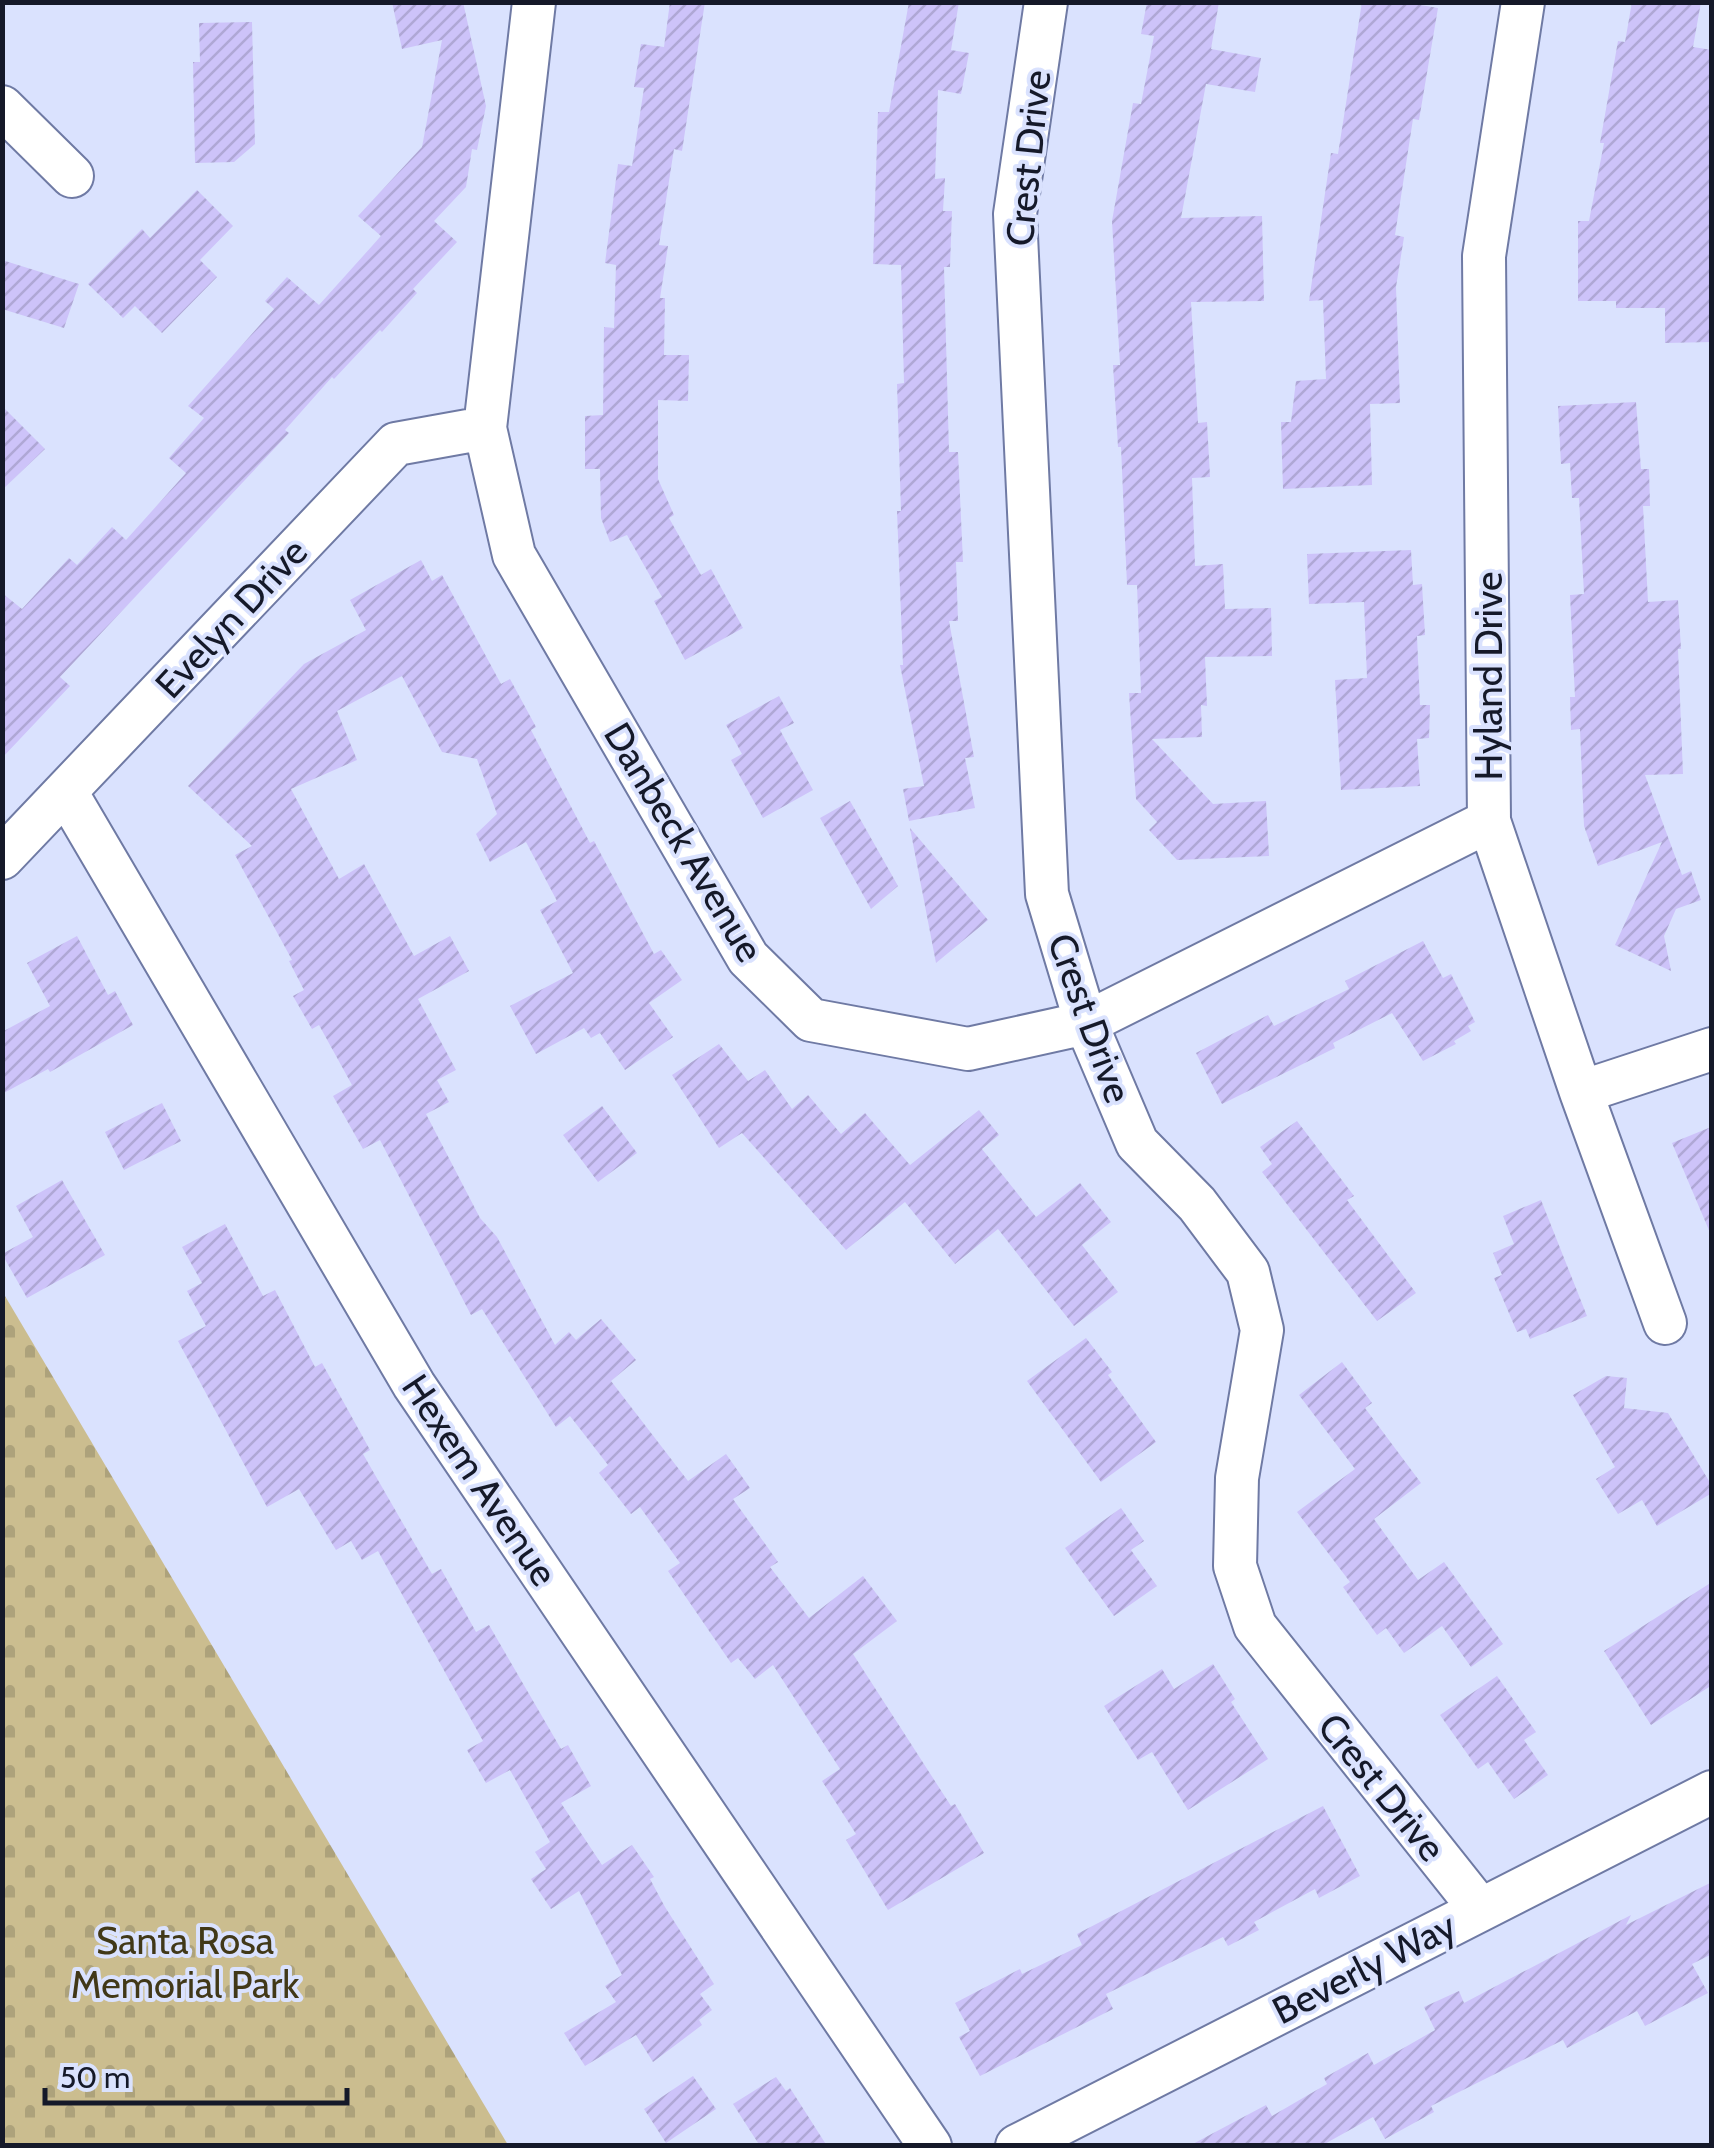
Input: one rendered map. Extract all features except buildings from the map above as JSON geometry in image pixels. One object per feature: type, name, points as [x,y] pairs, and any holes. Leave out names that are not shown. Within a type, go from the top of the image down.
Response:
[{"type":"street","name":"Danbeck Avenue","points":[[534,2],[485,428],[514,555],[748,958],[811,1020],[968,1049],[1086,1023],[1489,821]]},
{"type":"street","name":"Crest Drive","points":[[1046,2],[1015,214],[1047,894],[1086,1023],[1137,1143],[1197,1204],[1248,1272],[1262,1330],[1237,1478],[1235,1566],[1254,1626],[1480,1909]]},
{"type":"street","name":"Hyland Drive","points":[[1523,2],[1484,256],[1489,821],[1665,1323]]},
{"type":"street","points":[[2,107],[72,176]]},
{"type":"street","name":"Evelyn Drive","points":[[2,858],[396,444],[485,428]]},
{"type":"street","name":"Hexem Avenue","points":[[66,792],[414,1384],[930,2146]]},
{"type":"street","points":[[1581,1092],[1712,1050]]},
{"type":"street","name":"Beverly Way","points":[[1017,2146],[1712,1792]]},
{"type":"green space","name":"Santa Rosa Memorial Park","points":[[2,1291],[50,1372],[508,2145],[3,2145]]}]
